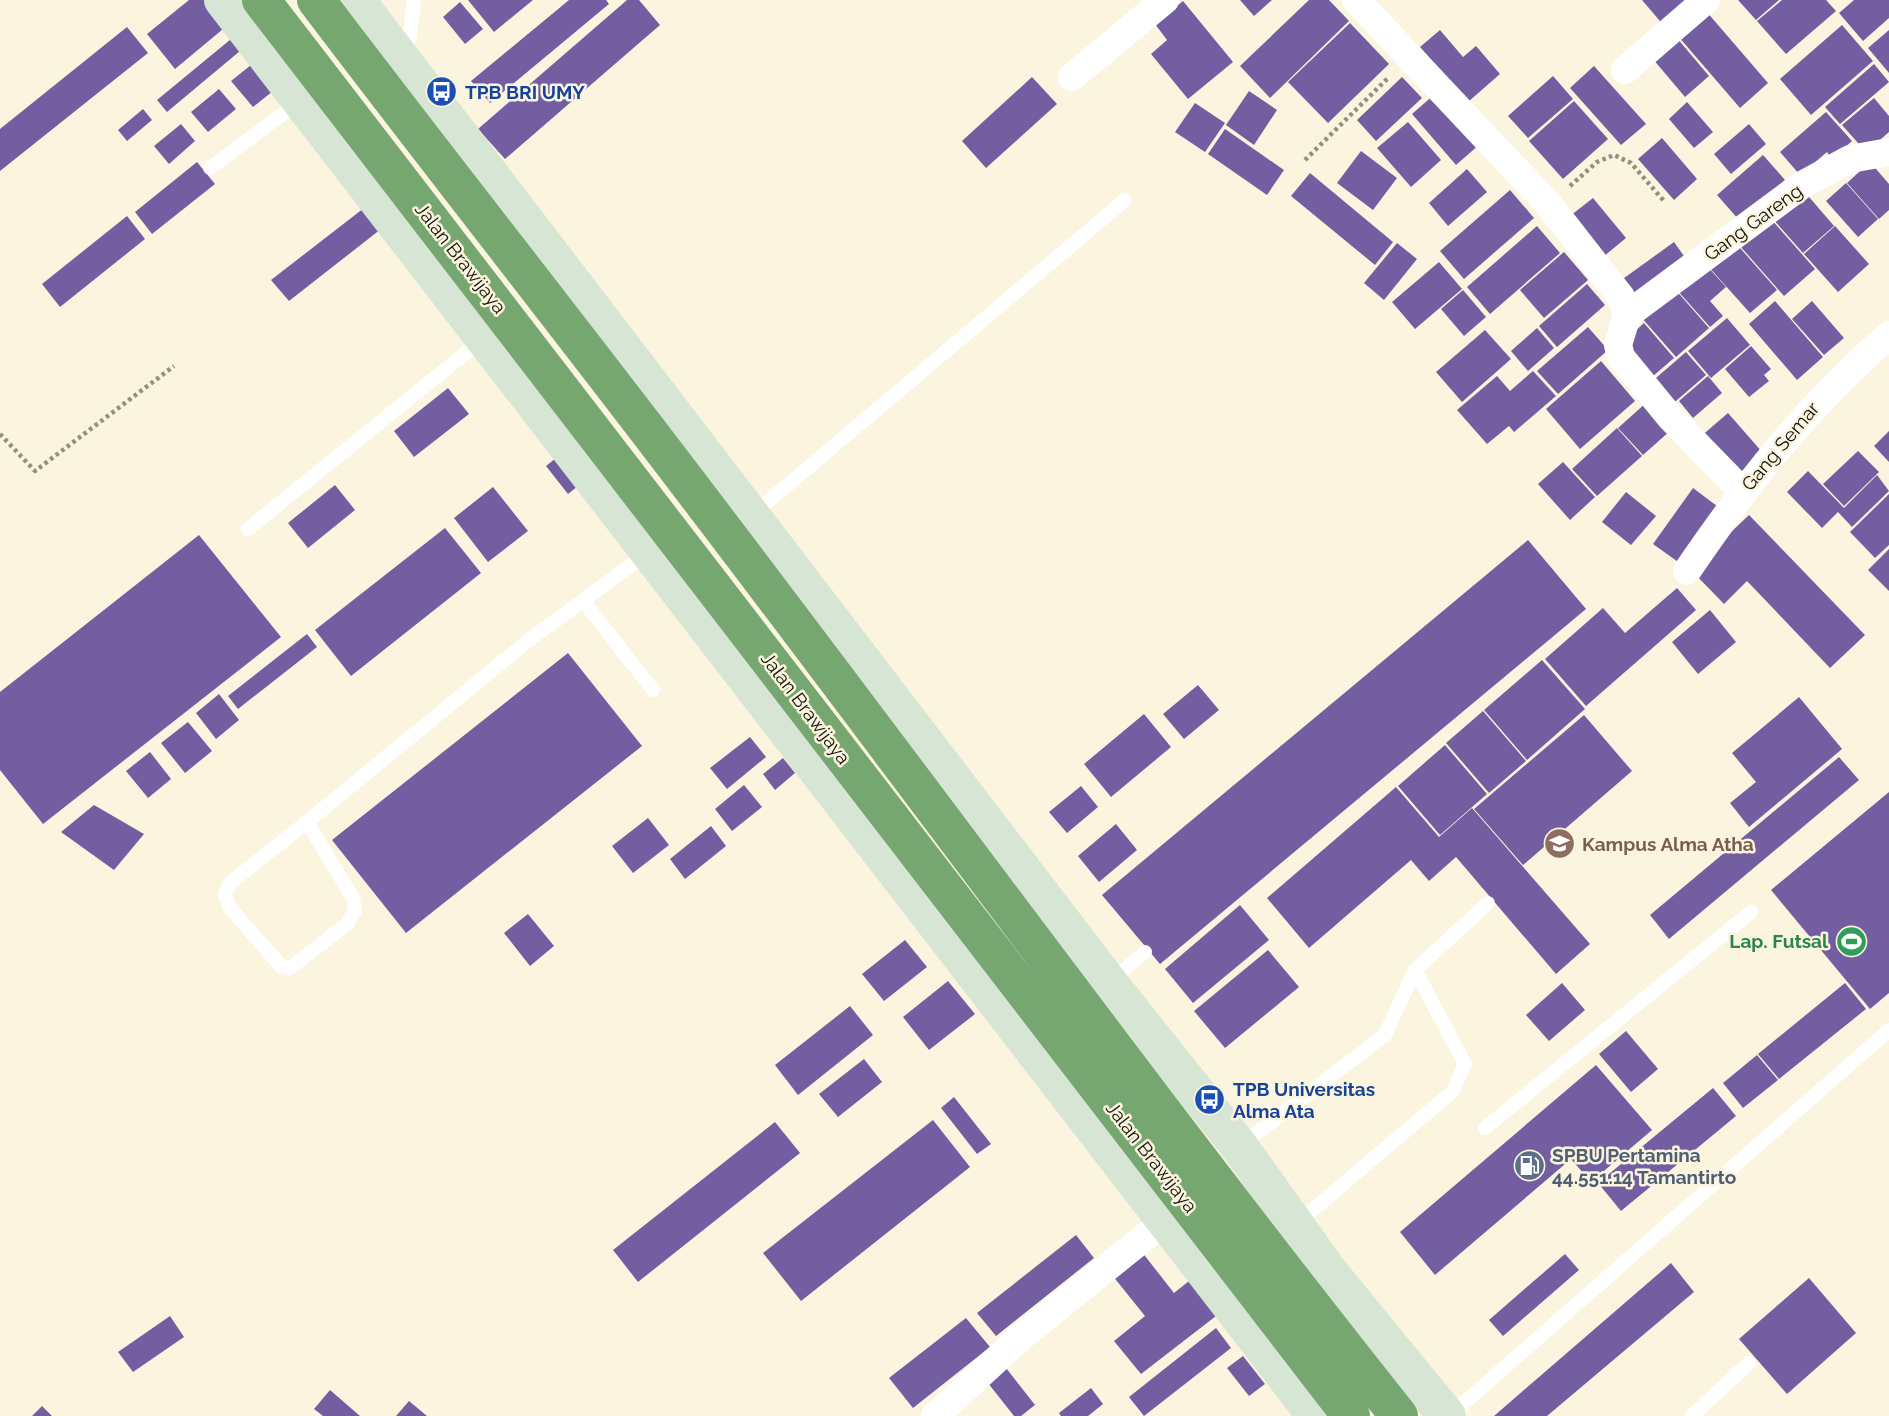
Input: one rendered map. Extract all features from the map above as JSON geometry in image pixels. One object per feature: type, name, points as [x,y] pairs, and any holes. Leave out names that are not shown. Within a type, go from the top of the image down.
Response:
[{"type":"highway","name":"Jalan Brawijaya","points":[[261,0],[659,540],[1351,1416]]},
{"type":"highway","name":"Jalan Brawijaya","points":[[316,0],[459,189],[1280,1236],[1399,1416]]},
{"type":"highway","points":[[659,540],[702,500]]},
{"type":"street","points":[[223,0],[485,338],[659,540],[1166,1220],[1316,1416]]},
{"type":"street","points":[[356,0],[1109,983],[1240,1146],[1280,1236],[1329,1272],[1447,1416]]},
{"type":"street","points":[[1072,77],[1165,0]]},
{"type":"street","points":[[1356,0],[1549,205],[1621,296],[1627,315],[1618,345],[1620,357],[1671,418],[1742,491]]},
{"type":"street","points":[[1625,70],[1706,0]]},
{"type":"street","name":"Gang Gareng","points":[[1627,315],[1802,185],[1850,159],[1889,152]]},
{"type":"street","name":"Gang Semar","points":[[1687,570],[1742,491],[1806,414],[1889,335]]},
{"type":"street","points":[[935,1416],[1022,1336],[1166,1220]]},
{"type":"lane","points":[[401,59],[410,36],[414,0]]},
{"type":"lane","points":[[210,168],[301,100]]},
{"type":"lane","points":[[751,516],[1125,200]]},
{"type":"lane","points":[[248,529],[485,338]]},
{"type":"lane","points":[[307,822],[353,898],[355,911],[347,924],[290,968],[281,966],[229,907],[225,894],[230,883],[529,640],[584,603],[659,540]]},
{"type":"lane","points":[[584,603],[653,690]]},
{"type":"lane","points":[[1240,1146],[1385,1035],[1415,970],[1488,903]]},
{"type":"lane","points":[[1485,1128],[1751,912]]},
{"type":"lane","points":[[1109,983],[1144,952]]},
{"type":"lane","points":[[1280,1236],[1452,1091],[1465,1064],[1415,970]]},
{"type":"lane","points":[[1458,1416],[1475,1394],[1889,1030]]},
{"type":"lane","points":[[1692,1416],[1749,1363]]},
{"type":"path","points":[[1305,160],[1410,55]]},
{"type":"path","points":[[1549,205],[1597,162],[1614,155],[1631,163],[1664,201]]},
{"type":"path","points":[[0,434],[35,471],[174,366]]},
{"type":"building","points":[[189,0],[209,0],[229,24],[175,69],[147,34]]},
{"type":"building","points":[[468,0],[533,0],[494,32]]},
{"type":"building","points":[[569,0],[606,0],[609,4],[490,103],[471,81]]},
{"type":"building","points":[[627,0],[639,0],[660,25],[505,159],[478,129]]},
{"type":"building","points":[[1240,0],[1272,0],[1254,16]]},
{"type":"building","points":[[1309,0],[1329,0],[1349,21],[1270,98],[1240,66]]},
{"type":"building","points":[[1642,0],[1689,0],[1665,27]]},
{"type":"building","points":[[1738,0],[1779,0],[1756,20]]},
{"type":"building","points":[[1782,0],[1826,0],[1836,11],[1786,54],[1757,21]]},
{"type":"building","points":[[1854,0],[1889,0],[1889,18],[1863,41],[1839,13]]},
{"type":"building","points":[[1183,1],[1233,62],[1188,99],[1151,54],[1167,40],[1155,24]]},
{"type":"building","points":[[460,2],[483,29],[465,44],[443,17]]},
{"type":"building","points":[[1706,11],[1768,83],[1740,108],[1678,36]]},
{"type":"building","points":[[1350,23],[1389,64],[1328,123],[1288,82]]},
{"type":"building","points":[[1842,25],[1873,61],[1811,115],[1780,79]]},
{"type":"building","points":[[127,27],[148,53],[0,171],[0,129]]},
{"type":"building","points":[[1440,30],[1463,57],[1476,46],[1500,74],[1468,102],[1420,47]]},
{"type":"building","points":[[1889,30],[1889,73],[1868,48]]},
{"type":"building","points":[[1676,37],[1709,76],[1685,97],[1652,58]]},
{"type":"building","points":[[231,39],[240,51],[167,112],[157,100]]},
{"type":"building","points":[[256,61],[278,87],[253,107],[231,81]]},
{"type":"building","points":[[1874,64],[1889,82],[1840,124],[1825,107]]},
{"type":"building","points":[[1594,66],[1646,124],[1621,145],[1570,88]]},
{"type":"building","points":[[1553,76],[1573,99],[1528,138],[1508,116]]},
{"type":"building","points":[[1032,77],[1057,104],[986,168],[962,141]]},
{"type":"building","points":[[1402,77],[1422,98],[1376,141],[1357,120]]},
{"type":"building","points":[[219,89],[236,109],[208,132],[191,112]]},
{"type":"building","points":[[1249,91],[1277,110],[1254,145],[1226,125]]},
{"type":"building","points":[[1436,93],[1480,144],[1456,165],[1412,114]]},
{"type":"building","points":[[1874,98],[1889,116],[1889,132],[1866,152],[1842,125]]},
{"type":"building","points":[[1574,101],[1608,139],[1563,179],[1529,141]]},
{"type":"building","points":[[1687,102],[1713,132],[1694,148],[1669,119]]},
{"type":"building","points":[[1195,103],[1225,123],[1205,152],[1175,132]]},
{"type":"building","points":[[143,109],[152,120],[127,141],[118,130]]},
{"type":"building","points":[[1826,112],[1852,141],[1832,159],[1827,152],[1800,175],[1780,152]]},
{"type":"building","points":[[1408,122],[1441,160],[1411,187],[1377,148]]},
{"type":"building","points":[[181,124],[195,141],[169,164],[154,146]]},
{"type":"building","points":[[1749,124],[1766,144],[1731,174],[1714,154]]},
{"type":"building","points":[[1225,129],[1284,170],[1267,195],[1208,154]]},
{"type":"building","points":[[1662,138],[1697,179],[1674,200],[1638,159]]},
{"type":"building","points":[[1361,151],[1397,178],[1373,210],[1337,183]]},
{"type":"building","points":[[1763,155],[1785,180],[1739,220],[1717,195]]},
{"type":"building","points":[[197,162],[215,184],[152,234],[135,212]]},
{"type":"building","points":[[1870,162],[1889,184],[1889,210],[1879,219],[1847,183]]},
{"type":"building","points":[[1467,169],[1487,192],[1448,226],[1429,203]]},
{"type":"building","points":[[1310,173],[1393,242],[1375,265],[1291,196]]},
{"type":"building","points":[[1846,183],[1878,219],[1858,237],[1826,201]]},
{"type":"building","points":[[1510,190],[1534,218],[1464,279],[1440,251]]},
{"type":"building","points":[[1804,191],[1834,226],[1803,253],[1772,218]]},
{"type":"building","points":[[1593,198],[1626,238],[1603,257],[1570,216]]},
{"type":"building","points":[[364,208],[381,229],[289,301],[271,280]]},
{"type":"building","points":[[127,216],[145,239],[60,307],[42,284]]},
{"type":"building","points":[[1771,219],[1815,269],[1784,296],[1740,246]]},
{"type":"building","points":[[1537,226],[1560,253],[1490,314],[1467,287]]},
{"type":"building","points":[[1835,226],[1869,264],[1838,292],[1804,254]]},
{"type":"building","points":[[1734,241],[1777,290],[1750,313],[1707,265]]},
{"type":"building","points":[[1674,242],[1691,266],[1637,305],[1620,281]]},
{"type":"building","points":[[1397,243],[1417,259],[1384,300],[1364,283]]},
{"type":"building","points":[[1564,252],[1588,280],[1544,318],[1520,290]]},
{"type":"building","points":[[1439,262],[1462,289],[1415,329],[1392,302]]},
{"type":"building","points":[[1706,265],[1726,287],[1710,301],[1723,316],[1710,327],[1677,290]]},
{"type":"building","points":[[1587,284],[1605,305],[1557,347],[1539,326]]},
{"type":"building","points":[[1674,288],[1709,328],[1676,357],[1641,317]]},
{"type":"building","points":[[1463,290],[1486,317],[1464,336],[1441,309]]},
{"type":"building","points":[[1775,301],[1823,357],[1797,380],[1749,324]]},
{"type":"building","points":[[1812,301],[1844,338],[1824,355],[1792,319]]},
{"type":"building","points":[[1727,318],[1750,345],[1711,378],[1688,351]]},
{"type":"building","points":[[1644,323],[1674,358],[1652,377],[1622,343]]},
{"type":"building","points":[[1588,327],[1608,350],[1558,394],[1537,371]]},
{"type":"building","points":[[1537,328],[1554,348],[1528,371],[1511,351]]},
{"type":"building","points":[[1485,330],[1511,359],[1462,402],[1436,372]]},
{"type":"building","points":[[1751,346],[1771,369],[1764,375],[1769,381],[1749,397],[1725,369]]},
{"type":"building","points":[[1686,352],[1706,375],[1669,407],[1649,384]]},
{"type":"building","points":[[1601,361],[1635,401],[1580,449],[1546,409]]},
{"type":"building","points":[[1533,371],[1556,396],[1514,432],[1509,426],[1487,444],[1457,410],[1497,376],[1510,391]]},
{"type":"building","points":[[1708,376],[1722,393],[1693,418],[1679,401]]},
{"type":"building","points":[[448,388],[469,414],[414,457],[394,431]]},
{"type":"building","points":[[1647,402],[1671,430],[1643,455],[1618,428]]},
{"type":"building","points":[[1728,413],[1763,453],[1734,478],[1699,438]]},
{"type":"building","points":[[1617,428],[1642,456],[1597,496],[1572,469]]},
{"type":"building","points":[[1889,431],[1889,462],[1874,446]]},
{"type":"building","points":[[1858,451],[1879,472],[1844,506],[1823,484]]},
{"type":"building","points":[[556,458],[578,486],[568,494],[546,466]]},
{"type":"building","points":[[1563,462],[1595,497],[1570,520],[1538,484]]},
{"type":"building","points":[[1808,471],[1844,508],[1877,475],[1889,491],[1852,527],[1838,512],[1822,528],[1787,492]]},
{"type":"building","points":[[335,485],[355,510],[308,548],[288,523]]},
{"type":"building","points":[[493,487],[528,531],[488,562],[454,518]]},
{"type":"building","points":[[1693,488],[1721,509],[1681,564],[1653,544]]},
{"type":"building","points":[[1626,492],[1656,516],[1631,545],[1602,522]]},
{"type":"building","points":[[1889,494],[1889,545],[1875,558],[1850,532]]},
{"type":"building","points":[[1749,515],[1865,635],[1830,668],[1747,581],[1724,604],[1691,570]]},
{"type":"building","points":[[445,528],[481,573],[351,676],[315,630]]},
{"type":"building","points":[[199,535],[281,637],[43,824],[0,770],[0,692]]},
{"type":"building","points":[[1528,540],[1586,609],[1160,964],[1102,895]]},
{"type":"building","points":[[1889,549],[1889,591],[1868,570]]},
{"type":"building","points":[[1677,588],[1696,610],[1586,706],[1545,659],[1603,608],[1625,633]]},
{"type":"building","points":[[1710,610],[1736,642],[1698,674],[1672,642]]},
{"type":"building","points":[[307,634],[317,647],[238,709],[228,696]]},
{"type":"building","points":[[568,653],[642,746],[406,933],[332,840]]},
{"type":"building","points":[[1542,660],[1585,709],[1527,760],[1484,710]]},
{"type":"building","points":[[1198,685],[1219,710],[1184,739],[1163,714]]},
{"type":"building","points":[[219,694],[239,720],[216,739],[196,713]]},
{"type":"building","points":[[1799,697],[1842,749],[1749,827],[1730,803],[1756,782],[1732,753]]},
{"type":"building","points":[[1483,711],[1526,761],[1489,793],[1446,743]]},
{"type":"building","points":[[1144,714],[1171,747],[1111,797],[1084,764]]},
{"type":"building","points":[[1584,715],[1632,771],[1523,865],[1474,809]]},
{"type":"building","points":[[188,722],[212,751],[185,773],[161,743]]},
{"type":"building","points":[[750,737],[766,757],[727,789],[710,768]]},
{"type":"building","points":[[1445,745],[1487,794],[1440,835],[1398,786]]},
{"type":"building","points":[[150,752],[171,779],[148,798],[126,771]]},
{"type":"building","points":[[1839,757],[1859,780],[1669,939],[1650,915]]},
{"type":"building","points":[[783,758],[795,773],[775,790],[763,774]]},
{"type":"building","points":[[744,785],[762,807],[732,831],[715,809]]},
{"type":"building","points":[[1081,786],[1098,807],[1067,833],[1049,812]]},
{"type":"building","points":[[1396,787],[1439,837],[1472,808],[1590,944],[1556,974],[1456,857],[1429,881],[1411,860],[1309,948],[1267,898]]},
{"type":"building","name":"Lap. Futsal","points":[[1889,792],[1889,993],[1870,1009],[1771,890]]},
{"type":"building","points":[[94,805],[144,834],[114,870],[61,832]]},
{"type":"building","points":[[648,818],[669,845],[633,873],[612,846]]},
{"type":"building","points":[[1116,824],[1137,850],[1099,882],[1078,856]]},
{"type":"building","points":[[711,826],[726,846],[685,879],[670,859]]},
{"type":"building","points":[[1240,905],[1269,940],[1193,1003],[1165,969]]},
{"type":"building","points":[[528,914],[554,946],[530,966],[504,933]]},
{"type":"building","points":[[905,940],[927,967],[884,1001],[862,974]]},
{"type":"building","points":[[1268,950],[1299,987],[1225,1048],[1194,1011]]},
{"type":"building","points":[[948,981],[975,1014],[929,1050],[903,1017]]},
{"type":"building","points":[[1562,983],[1585,1010],[1549,1041],[1526,1015]]},
{"type":"building","points":[[1845,983],[1866,1009],[1779,1079],[1758,1054]]},
{"type":"building","points":[[850,1006],[873,1035],[798,1095],[775,1065]]},
{"type":"building","points":[[1626,1031],[1658,1069],[1631,1092],[1599,1054]]},
{"type":"building","points":[[1757,1055],[1778,1080],[1743,1108],[1723,1083]]},
{"type":"building","points":[[864,1059],[882,1082],[838,1117],[819,1094]]},
{"type":"building","points":[[1596,1065],[1652,1130],[1591,1182],[1571,1159],[1435,1275],[1400,1232]]},
{"type":"building","points":[[1713,1088],[1736,1116],[1621,1211],[1598,1183]]},
{"type":"building","points":[[954,1097],[991,1144],[977,1154],[941,1108]]},
{"type":"building","points":[[933,1120],[970,1167],[801,1301],[763,1253]]},
{"type":"building","points":[[775,1122],[800,1153],[638,1282],[613,1250]]},
{"type":"building","points":[[1076,1235],[1094,1258],[996,1336],[977,1313]]},
{"type":"building","points":[[1138,1247],[1174,1293],[1189,1281],[1216,1316],[1141,1374],[1114,1341],[1145,1316],[1108,1270]]},
{"type":"building","points":[[1565,1254],[1579,1270],[1503,1336],[1489,1320]]},
{"type":"building","points":[[1671,1263],[1694,1292],[1547,1416],[1494,1416]]},
{"type":"building","points":[[1809,1278],[1856,1333],[1787,1394],[1739,1339]]},
{"type":"building","points":[[170,1316],[184,1337],[133,1372],[118,1352]]},
{"type":"building","points":[[966,1318],[990,1347],[913,1408],[889,1378]]},
{"type":"building","points":[[1216,1328],[1231,1348],[1144,1416],[1129,1397]]},
{"type":"building","points":[[1243,1356],[1265,1384],[1249,1396],[1227,1368]]},
{"type":"building","points":[[1002,1363],[1035,1405],[1021,1416],[1014,1416],[984,1378]]},
{"type":"building","points":[[1091,1388],[1103,1404],[1088,1416],[1061,1416],[1059,1413]]},
{"type":"building","points":[[330,1390],[360,1416],[323,1416],[314,1409]]},
{"type":"building","points":[[409,1401],[427,1416],[396,1416]]},
{"type":"building","points":[[42,1406],[52,1416],[32,1416]]},
{"type":"place","name":"TPB BRI UMY","points":[[442,92]]},
{"type":"place","name":"Kampus Alma Atha","points":[[1559,844]]},
{"type":"place","name":"Lap. Futsal","points":[[1851,941]]},
{"type":"place","name":"TPB Universitas Alma Ata","points":[[1210,1100]]},
{"type":"place","name":"SPBU Pertamina 44.551.14 Tamantirto","points":[[1529,1166]]}]
